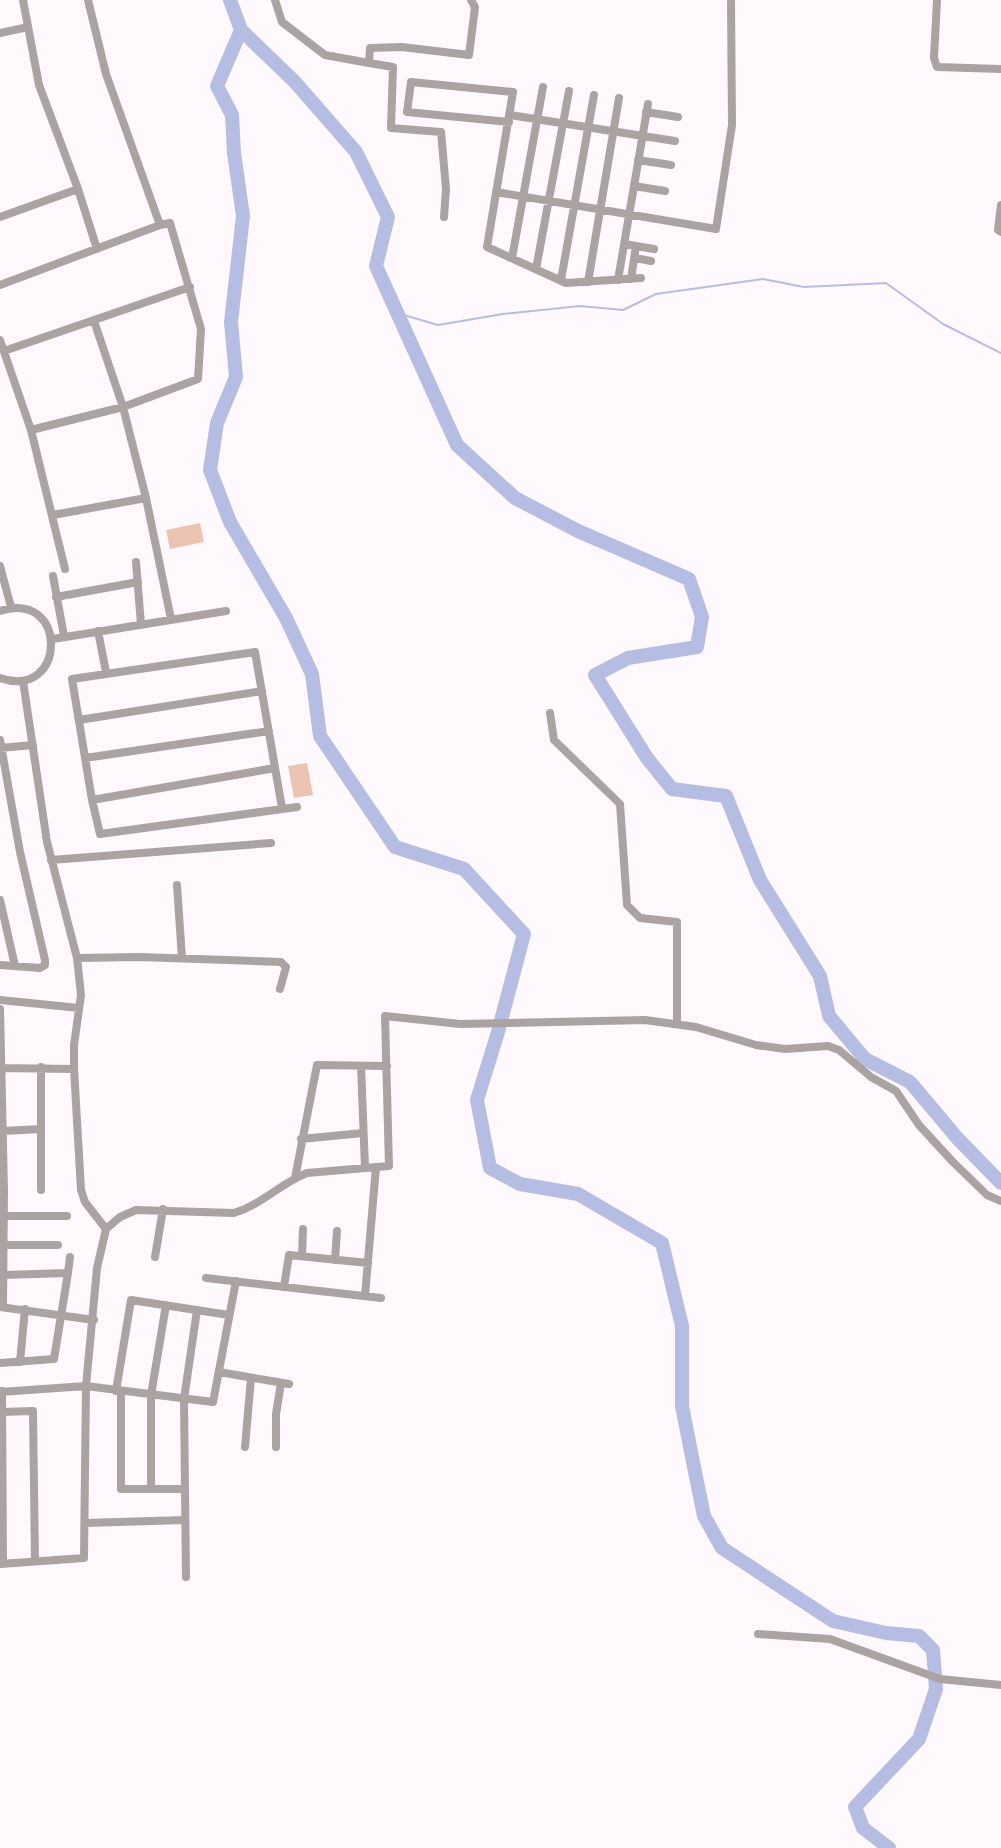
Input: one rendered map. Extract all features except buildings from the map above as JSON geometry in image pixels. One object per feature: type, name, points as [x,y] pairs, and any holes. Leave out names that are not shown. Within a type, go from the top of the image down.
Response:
[{"type":"street","points":[[23,0],[39,85],[78,189],[97,249]]},
{"type":"street","points":[[87,0],[106,74],[160,225]]},
{"type":"street","points":[[274,0],[282,22],[325,55],[393,68],[391,128],[441,132],[446,189],[444,217]]},
{"type":"street","points":[[369,63],[370,48],[402,47],[469,55],[475,7],[471,0]]},
{"type":"street","points":[[496,192],[716,229],[732,125],[732,0]]},
{"type":"street","points":[[937,0],[934,58],[937,67],[1001,69]]},
{"type":"street","points":[[0,33],[28,27]]},
{"type":"street","points":[[641,278],[588,282],[561,280],[487,247],[509,118],[513,92],[411,82],[407,112],[509,118],[537,119],[675,141]]},
{"type":"street","points":[[512,258],[543,87]]},
{"type":"street","points":[[536,269],[568,90]]},
{"type":"street","points":[[561,280],[594,94]]},
{"type":"street","points":[[588,282],[619,98]]},
{"type":"street","points":[[618,280],[647,108],[678,117]]},
{"type":"street","points":[[638,160],[671,165]]},
{"type":"street","points":[[634,186],[665,191]]},
{"type":"street","points":[[0,218],[78,189]]},
{"type":"street","points":[[1001,205],[997,225],[1001,232]]},
{"type":"street","points":[[0,285],[170,223],[201,329],[198,379],[123,407],[31,430]]},
{"type":"street","points":[[624,244],[654,249]]},
{"type":"street","points":[[631,279],[636,246]]},
{"type":"street","points":[[635,258],[651,261]]},
{"type":"street","points":[[4,351],[190,287]]},
{"type":"street","points":[[94,321],[123,407],[146,498],[171,619]]},
{"type":"street","points":[[0,340],[31,430],[65,569]]},
{"type":"street","points":[[53,515],[146,498]]},
{"type":"street","points":[[136,562],[141,625]]},
{"type":"street","points":[[0,566],[11,607]]},
{"type":"street","points":[[53,576],[64,636]]},
{"type":"street","points":[[56,597],[138,582]]},
{"type":"street","points":[[0,611],[11,607],[23,608],[35,613],[47,624],[52,639],[52,652],[46,666],[35,676],[23,681],[0,678]]},
{"type":"street","points":[[52,639],[226,611]]},
{"type":"street","points":[[98,631],[106,672]]},
{"type":"street","points":[[282,808],[255,651],[106,672],[72,680],[100,834],[297,807]]},
{"type":"street","points":[[23,681],[51,860],[77,958],[81,995],[74,1069],[81,1190],[85,1202],[106,1229]]},
{"type":"street","points":[[79,720],[262,690]]},
{"type":"street","points":[[550,713],[554,740],[620,804],[627,904],[640,918],[676,922],[678,1024]]},
{"type":"street","points":[[85,758],[269,731]]},
{"type":"street","points":[[0,965],[40,968],[45,965],[20,852],[1,745],[33,745]]},
{"type":"street","points":[[92,800],[275,768]]},
{"type":"street","points":[[51,860],[271,843]]},
{"type":"street","points":[[177,885],[182,958]]},
{"type":"street","points":[[0,900],[15,966]]},
{"type":"street","points":[[77,958],[182,958],[281,962],[286,967],[280,989]]},
{"type":"street","points":[[0,1000],[79,1008]]},
{"type":"street","points":[[0,1009],[4,1245],[2,1306],[94,1320]]},
{"type":"street","points":[[236,1281],[213,1402],[86,1386],[1,1392],[2,1564],[84,1558],[86,1386],[97,1269],[106,1229],[120,1217],[136,1209],[234,1213],[246,1210],[295,1178],[307,1173],[389,1166],[386,1016],[491,1024],[645,1020],[696,1027],[756,1045],[785,1049],[828,1046],[840,1050],[871,1077],[896,1092],[908,1105],[919,1125],[953,1162],[987,1195],[1001,1201]]},
{"type":"street","points":[[295,1178],[317,1065],[387,1066]]},
{"type":"street","points":[[361,1066],[364,1168]]},
{"type":"street","points":[[41,1067],[41,1190]]},
{"type":"street","points":[[0,1068],[74,1069]]},
{"type":"street","points":[[3,1131],[41,1129]]},
{"type":"street","points":[[301,1138],[363,1133]]},
{"type":"street","points":[[365,1296],[376,1167]]},
{"type":"street","points":[[155,1257],[164,1209]]},
{"type":"street","points":[[3,1221],[68,1216]]},
{"type":"street","points":[[302,1256],[303,1229]]},
{"type":"street","points":[[335,1260],[337,1231]]},
{"type":"street","points":[[4,1245],[58,1245]]},
{"type":"street","points":[[285,1287],[289,1255],[368,1263]]},
{"type":"street","points":[[0,1363],[54,1359],[70,1257]]},
{"type":"street","points":[[4,1275],[68,1273]]},
{"type":"street","points":[[206,1278],[381,1298]]},
{"type":"street","points":[[185,1489],[121,1489],[118,1391],[131,1300],[230,1315]]},
{"type":"street","points":[[151,1489],[151,1395],[166,1305]]},
{"type":"street","points":[[20,1362],[25,1309]]},
{"type":"street","points":[[186,1577],[184,1399],[197,1310]]},
{"type":"street","points":[[219,1372],[285,1383],[276,1414],[276,1448]]},
{"type":"street","points":[[245,1447],[251,1378]]},
{"type":"street","points":[[2,1412],[33,1411],[35,1561]]},
{"type":"street","points":[[85,1523],[185,1521]]},
{"type":"street","points":[[758,1635],[830,1639],[940,1679],[1001,1685]]},
{"type":"shaded area","points":[[200,523],[204,542],[170,549],[166,530]]},
{"type":"shaded area","points":[[307,763],[313,795],[294,798],[288,766]]},
{"type":"waterway","points":[[230,0],[241,30],[295,82],[356,152],[388,217],[376,266],[457,445],[515,498],[578,531],[689,579],[702,617],[697,647],[628,658],[595,675],[647,758],[672,789],[726,796],[760,880],[820,976],[829,1016],[865,1059],[910,1082],[958,1139],[1001,1183]]},
{"type":"waterway","points":[[241,30],[217,86],[232,115],[234,153],[243,216],[231,322],[236,377],[217,423],[210,470],[230,522],[286,618],[312,674],[320,736],[395,847],[464,869],[524,934],[477,1100],[490,1168],[520,1184],[578,1194],[662,1243],[682,1326],[682,1406],[704,1516],[722,1548],[833,1621],[886,1633],[919,1636],[933,1650],[936,1689],[919,1739],[855,1807],[863,1828],[889,1848]]},
{"type":"waterway","points":[[397,313],[438,325],[503,314],[580,306],[623,310],[656,294],[763,279],[804,287],[886,283],[943,324],[1001,353]]}]
